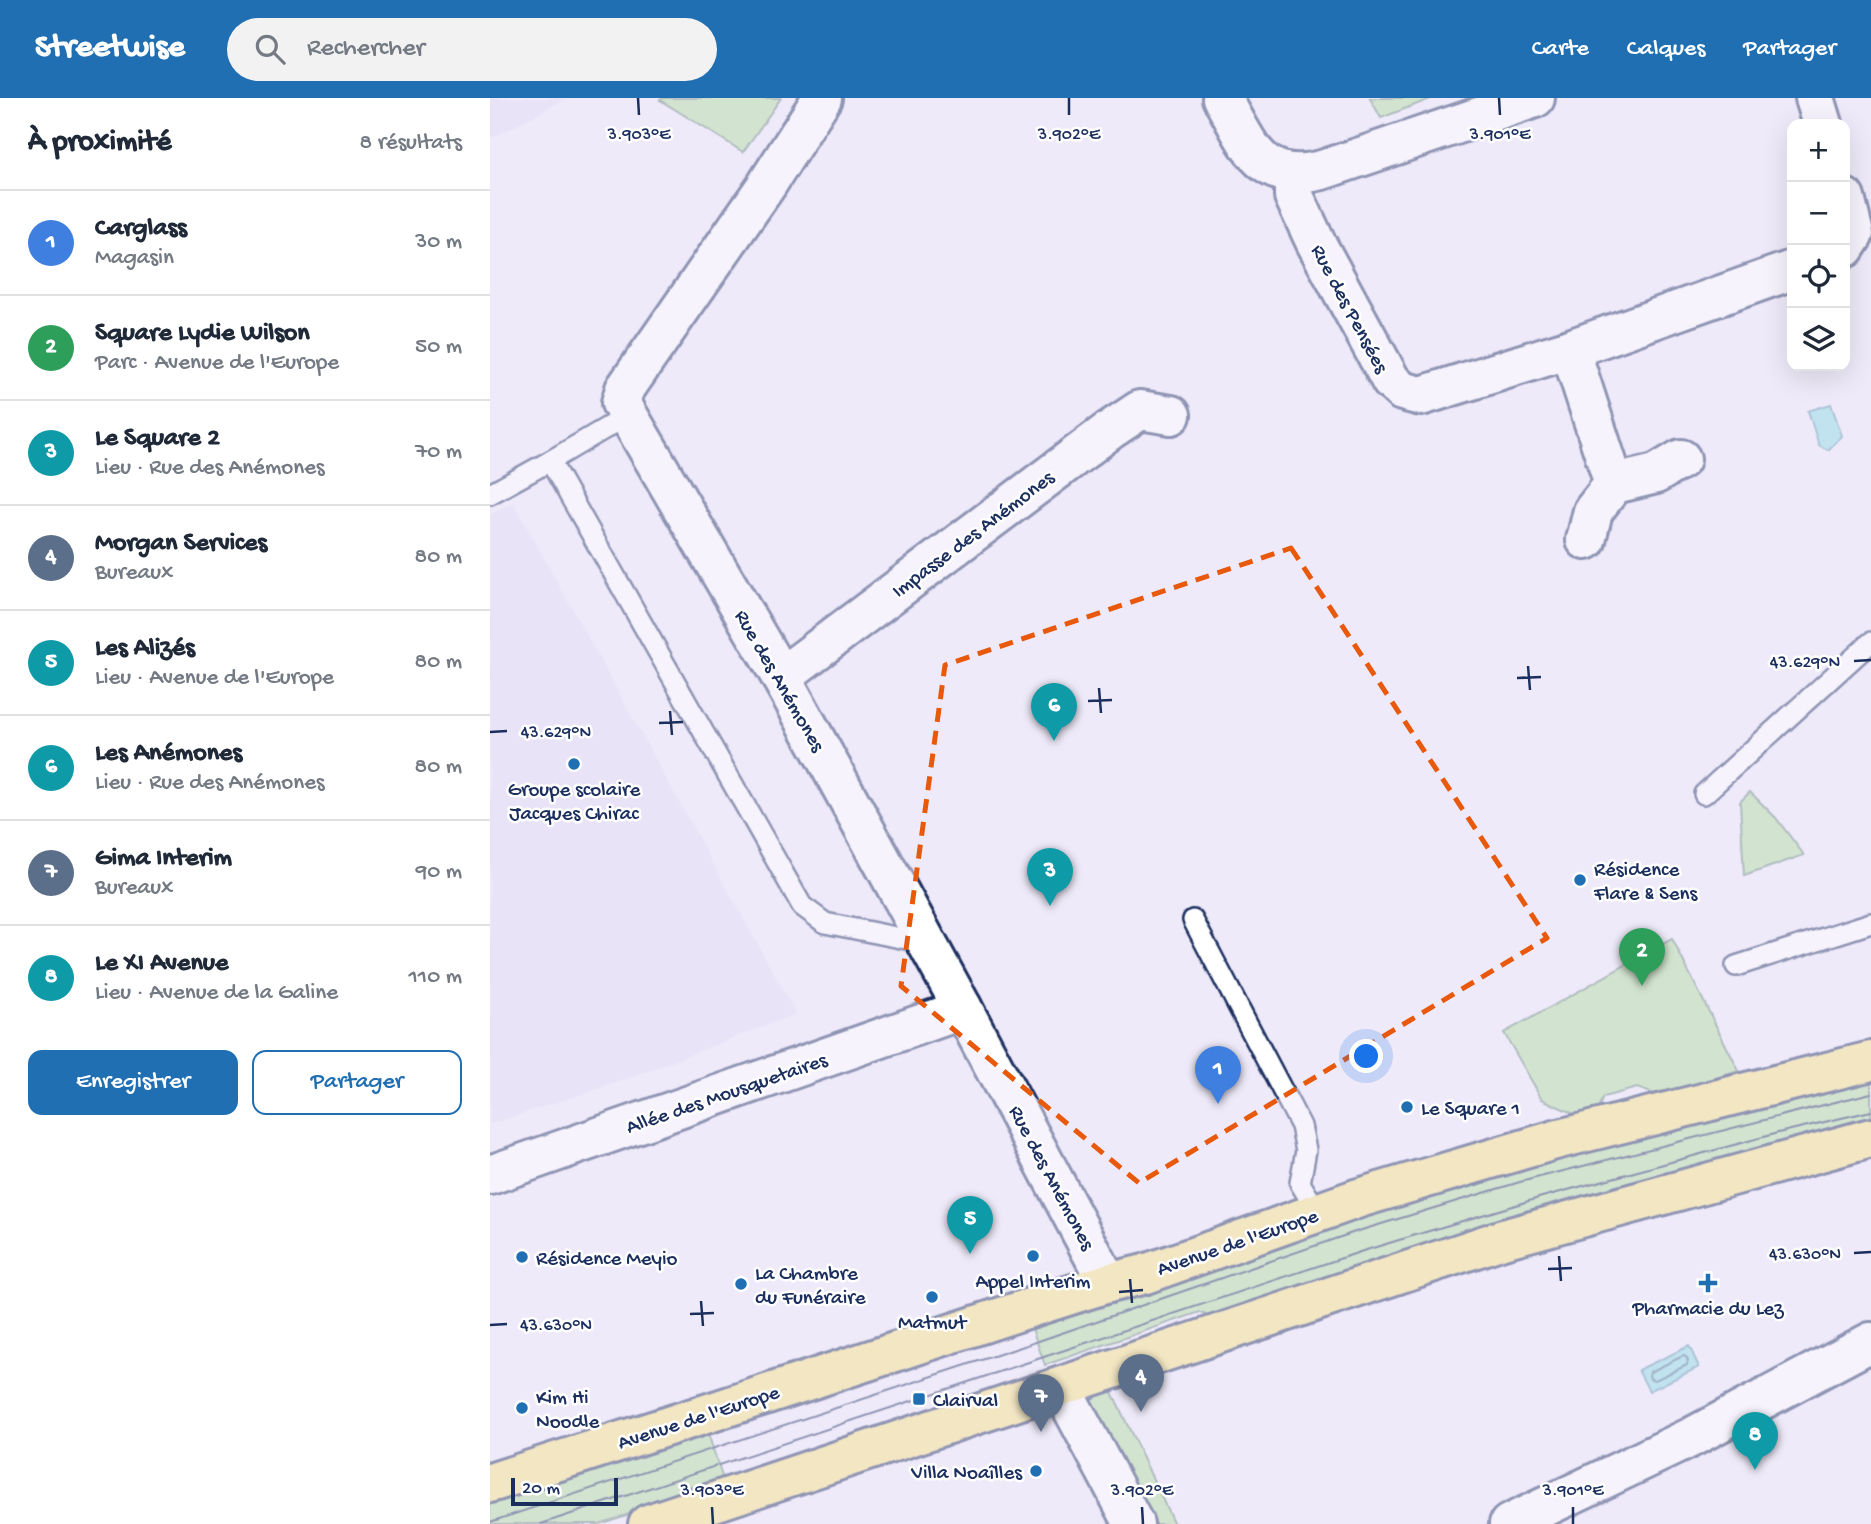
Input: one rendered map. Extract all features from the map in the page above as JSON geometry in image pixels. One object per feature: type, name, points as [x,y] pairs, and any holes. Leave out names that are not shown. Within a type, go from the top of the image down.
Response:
[{"type":"main road","name":"Avenue de l'Europe","points":[[490,1483],[1108,1283],[1145,1274],[1359,1198],[1555,1140],[1871,1061]]},
{"type":"main road","points":[[648,1524],[1503,1240],[1871,1138]]},
{"type":"street","points":[[628,415],[621,403],[625,389],[766,186],[822,98]]},
{"type":"street","points":[[1222,98],[1261,161],[1281,173],[1294,174],[1322,170],[1535,98]]},
{"type":"street","points":[[1815,98],[1821,119]]},
{"type":"street","name":"Rue des Pensées","points":[[1294,174],[1294,196],[1315,241],[1391,381],[1402,391],[1421,396],[1570,349],[1787,272]]},
{"type":"street","points":[[1850,218],[1854,234],[1850,240]]},
{"type":"street","points":[[1570,349],[1614,484]]},
{"type":"street","name":"Impasse des Anémones","points":[[780,677],[1110,430],[1140,410],[1171,415]]},
{"type":"street","name":"Rue des Anémones","points":[[628,415],[780,677],[928,943],[1108,1283]]},
{"type":"street","points":[[1586,540],[1593,511],[1614,484],[1656,474],[1681,459]]},
{"type":"street","name":"Allée des Mousquetaires","points":[[490,1175],[944,1016],[962,1007]]},
{"type":"street","points":[[1521,1522],[1692,1437],[1871,1342]]},
{"type":"street","points":[[1061,1387],[1134,1524]]},
{"type":"lane","points":[[490,494],[628,415]]},
{"type":"lane","points":[[550,461],[802,906],[825,923],[928,943]]},
{"type":"lane","points":[[1704,794],[1869,649]]},
{"type":"lane","points":[[1193,920],[1301,1126],[1306,1150],[1300,1182],[1318,1213]]},
{"type":"lane","points":[[1736,966],[1871,923]]},
{"type":"highlighted area","points":[[1291,548],[1547,938],[1139,1183],[901,986],[945,665]]},
{"type":"shaded area","points":[[490,98],[567,98],[490,139]]},
{"type":"shaded area","name":"Groupe scolaire Jacques Chirac","points":[[513,502],[796,1014],[616,1083],[490,1124],[490,515]]},
{"type":"green space","points":[[781,98],[743,152],[660,100]]},
{"type":"green space","points":[[1370,98],[1433,98],[1381,118]]},
{"type":"green space","points":[[1750,792],[1776,818],[1804,855],[1744,876],[1740,802]]},
{"type":"green space","points":[[1672,939],[1739,1071],[1657,1095],[1637,1088],[1603,1097],[1597,1111],[1578,1116],[1542,1099],[1504,1033]]},
{"type":"green space","points":[[1871,1074],[1871,1125],[1217,1321],[1200,1312],[1045,1365],[1029,1320],[1361,1208]]},
{"type":"green space","points":[[1111,1390],[1174,1524],[1146,1524],[1086,1400]]},
{"type":"green space","points":[[706,1427],[724,1483],[599,1524],[490,1524],[490,1498]]},
{"type":"water","points":[[1831,404],[1842,436],[1828,450],[1819,445],[1808,411]]},
{"type":"water","points":[[1689,1346],[1699,1367],[1649,1391],[1638,1370]]},
{"type":"tram line","points":[[490,1522],[1024,1346],[1355,1232],[1520,1182],[1871,1093]]},
{"type":"tram line","points":[[541,1524],[1366,1250],[1542,1197],[1778,1133],[1871,1111]]},
{"type":"place","name":"Les Anémones","points":[[1054,741]]},
{"type":"place","name":"Groupe scolaire Jacques Chirac","points":[[574,764]]},
{"type":"place","name":"Résidence Flare & Sens","points":[[1580,880]]},
{"type":"place","name":"Le Square 2","points":[[1050,906]]},
{"type":"place","name":"Square Lydie Wilson","points":[[1642,986]]},
{"type":"place","name":"Carglass","points":[[1218,1104]]},
{"type":"place","name":"Le Square 1","points":[[1407,1107]]},
{"type":"place","name":"Les Alizés","points":[[970,1254]]},
{"type":"place","name":"Appel Interim","points":[[1033,1256]]},
{"type":"place","name":"Résidence Meyio","points":[[522,1257]]},
{"type":"place","name":"Pharmacie du Lez","points":[[1708,1283]]},
{"type":"place","name":"La Chambre du Funéraire","points":[[741,1284]]},
{"type":"place","name":"Matmut","points":[[932,1297]]},
{"type":"place","name":"Clairval","points":[[919,1399]]},
{"type":"place","name":"Kim Hi Noodle","points":[[522,1408]]},
{"type":"place","name":"Morgan Services","points":[[1141,1412]]},
{"type":"place","name":"Gima Interim","points":[[1041,1432]]},
{"type":"place","name":"Le XI Avenue","points":[[1755,1470]]},
{"type":"place","name":"Villa Noaîlles","points":[[1036,1471]]}]
